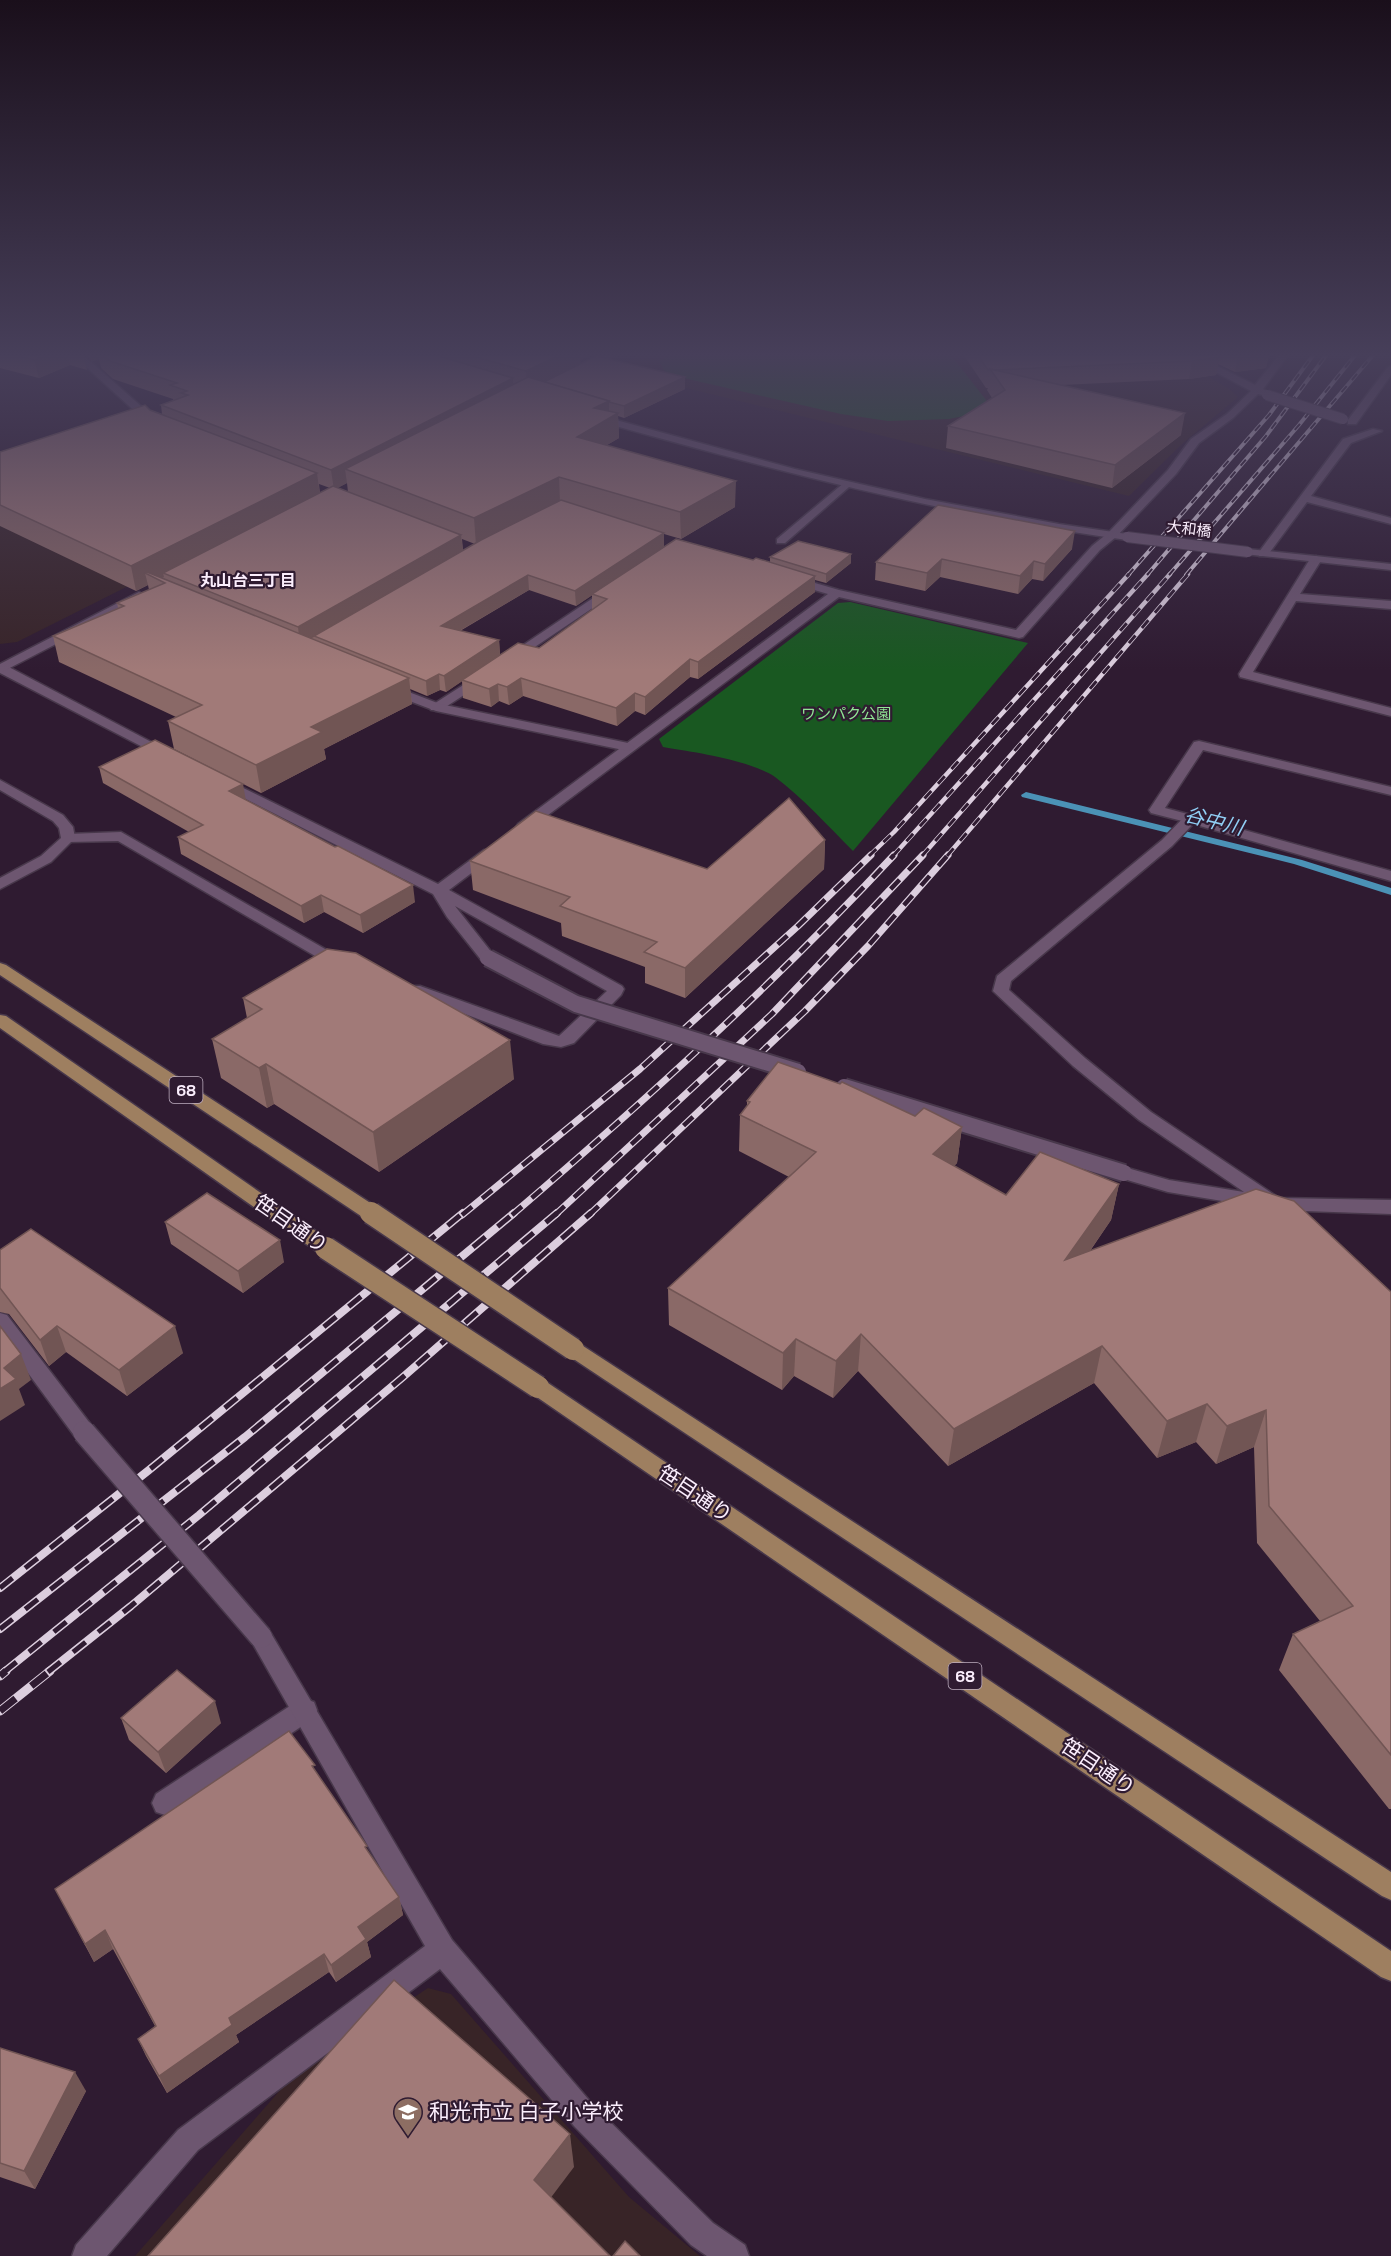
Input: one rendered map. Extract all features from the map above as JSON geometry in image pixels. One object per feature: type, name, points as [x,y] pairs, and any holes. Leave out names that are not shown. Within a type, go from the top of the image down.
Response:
[{"type":"main road","name":"68","points":[[0,968],[573,1349],[1391,1887]]},
{"type":"main road","name":"笹目通り","points":[[0,1020],[326,1248],[538,1387],[1391,1967]]},
{"type":"street","name":"大和橋","points":[[751,459],[845,485],[960,510],[1127,537],[1391,567]]},
{"type":"street","points":[[780,576],[837,593],[1019,634],[1096,548],[1112,535],[1181,459]]},
{"type":"street","points":[[1263,554],[1334,459]]},
{"type":"street","points":[[781,541],[845,485]]},
{"type":"street","points":[[1305,498],[1391,521]]},
{"type":"street","points":[[1316,559],[1245,674],[1391,712]]},
{"type":"street","points":[[436,707],[620,585]]},
{"type":"street","points":[[0,668],[150,590]]},
{"type":"street","points":[[515,833],[837,593]]},
{"type":"street","points":[[1292,597],[1391,605]]},
{"type":"street","points":[[0,668],[183,762]]},
{"type":"street","points":[[372,681],[436,707],[628,747]]},
{"type":"street","points":[[1391,791],[1199,745],[1156,810],[1391,876]]},
{"type":"street","points":[[215,778],[439,891],[616,989],[568,1039],[561,1042],[549,1040],[398,983]]},
{"type":"street","points":[[0,784],[58,819],[66,827],[68,838],[48,859],[0,884]]},
{"type":"street","points":[[1190,819],[1167,843],[1003,979],[1001,990],[1078,1062],[1145,1116],[1276,1204],[1293,1218]]},
{"type":"street","points":[[68,838],[121,836],[332,962],[354,968]]},
{"type":"street","points":[[439,891],[496,848]]},
{"type":"street","points":[[439,891],[452,914],[488,958],[576,1004],[1168,1186],[1276,1204],[1391,1207]]},
{"type":"street","points":[[0,1320],[84,1432],[261,1637],[442,1950],[584,2116],[702,2234],[734,2256]]},
{"type":"street","points":[[165,1803],[305,1710]]},
{"type":"street","points":[[87,2256],[188,2140],[442,1950]]},
{"type":"shaded area","points":[[0,459],[48,459],[303,498],[17,642],[0,644]]},
{"type":"shaded area","points":[[978,459],[1166,459],[1129,496]]},
{"type":"shaded area","name":"和光市立 白子小学校","points":[[428,1988],[451,1994],[629,2197],[700,2256],[135,2256],[289,2080]]},
{"type":"green space","name":"ワンパク公園","points":[[850,602],[1028,643],[853,851],[775,777],[736,761],[663,747],[659,739],[838,603]]},
{"type":"building","points":[[0,459],[281,459],[317,473],[131,566],[0,505]]},
{"type":"building","points":[[303,459],[352,459],[331,470]]},
{"type":"building","points":[[364,459],[658,459],[736,481],[680,512],[559,477],[474,518],[345,469]]},
{"type":"building","points":[[1091,459],[1123,459],[1115,465]]},
{"type":"building","points":[[333,486],[461,535],[298,627],[163,573]]},
{"type":"building","points":[[561,500],[664,533],[575,591],[528,575],[441,626],[499,640],[444,676],[439,674],[426,681],[314,636],[481,540]]},
{"type":"building","points":[[938,505],[1075,531],[1045,564],[1034,561],[1020,576],[942,559],[927,573],[876,562]]},
{"type":"building","points":[[676,539],[753,560],[756,558],[815,576],[698,662],[690,659],[645,697],[635,693],[616,708],[521,678],[507,687],[498,684],[489,689],[462,680],[518,643],[539,648],[607,599],[592,594]]},
{"type":"building","points":[[798,541],[851,554],[826,574],[770,557]]},
{"type":"building","points":[[145,573],[409,678],[311,727],[322,732],[256,765],[168,721],[202,705],[53,636],[124,606],[117,603],[165,583]]},
{"type":"building","points":[[155,740],[243,784],[229,791],[413,885],[360,915],[321,895],[301,906],[178,837],[203,825],[99,767]]},
{"type":"building","points":[[789,798],[825,840],[685,968],[644,952],[657,942],[560,906],[570,897],[470,861],[536,811],[707,869]]},
{"type":"building","points":[[327,949],[356,953],[510,1040],[373,1132],[266,1064],[259,1068],[212,1039],[262,1009],[243,998]]},
{"type":"building","points":[[778,1062],[840,1084],[842,1082],[915,1116],[924,1108],[962,1127],[933,1154],[1006,1195],[1040,1152],[1119,1184],[1065,1260],[1256,1189],[1294,1201],[1391,1292],[1391,1755],[1293,1634],[1353,1606],[1269,1506],[1266,1410],[1227,1426],[1207,1404],[1167,1421],[1102,1346],[954,1429],[861,1334],[836,1361],[796,1339],[783,1353],[668,1288],[816,1152],[740,1115],[750,1102],[747,1101]]},
{"type":"building","points":[[207,1193],[280,1240],[238,1271],[165,1222]]},
{"type":"building","points":[[31,1229],[175,1326],[119,1370],[57,1326],[40,1340],[0,1288],[0,1250]]},
{"type":"building","points":[[0,1326],[21,1354],[4,1368],[16,1379],[0,1389]]},
{"type":"building","points":[[177,1670],[215,1701],[158,1752],[121,1718]]},
{"type":"building","points":[[289,1731],[315,1765],[312,1766],[399,1897],[358,1927],[366,1939],[331,1965],[324,1954],[229,2018],[232,2025],[159,2076],[138,2039],[156,2026],[105,1930],[85,1944],[55,1889]]},
{"type":"building","name":"和光市立 白子小学校","points":[[394,1980],[570,2134],[534,2180],[610,2256],[148,2256]]},
{"type":"building","points":[[0,2048],[75,2072],[24,2171],[0,2163]]},
{"type":"building","points":[[625,2241],[640,2256],[613,2256]]},
{"type":"waterway","name":"谷中川","points":[[1026,795],[1298,862],[1366,882],[1391,892]]},
{"type":"railway","points":[[1128,575],[1230,459]]},
{"type":"railway","points":[[1147,575],[1246,459]]},
{"type":"railway","points":[[1169,575],[1269,459]]},
{"type":"railway","points":[[1186,575],[1284,459]]},
{"type":"railway","points":[[869,856],[894,832],[1129,574]]},
{"type":"railway","points":[[893,856],[1148,574]]},
{"type":"railway","points":[[922,856],[1170,574]]},
{"type":"railway","points":[[947,856],[1188,574]]},
{"type":"railway","points":[[462,1215],[640,1069],[798,926],[871,855]]},
{"type":"railway","points":[[512,1215],[611,1129],[756,995],[894,855]]},
{"type":"railway","points":[[555,1215],[772,1014],[923,855]]},
{"type":"railway","points":[[589,1215],[805,1011],[868,946],[948,855]]},
{"type":"railway","points":[[0,1588],[149,1470],[463,1213]]},
{"type":"railway","points":[[0,1629],[245,1437],[514,1213]]},
{"type":"railway","points":[[4,1672],[199,1515],[557,1213]]},
{"type":"railway","points":[[48,1672],[131,1606],[403,1377],[591,1213]]},
{"type":"railway","points":[[0,1676],[6,1671]]},
{"type":"railway","points":[[0,1711],[50,1671]]},
{"type":"place","name":"和光市立 白子小学校","points":[[408,2138]]},
{"type":"district","name":"丸山台三丁目","points":[[248,580]]}]
